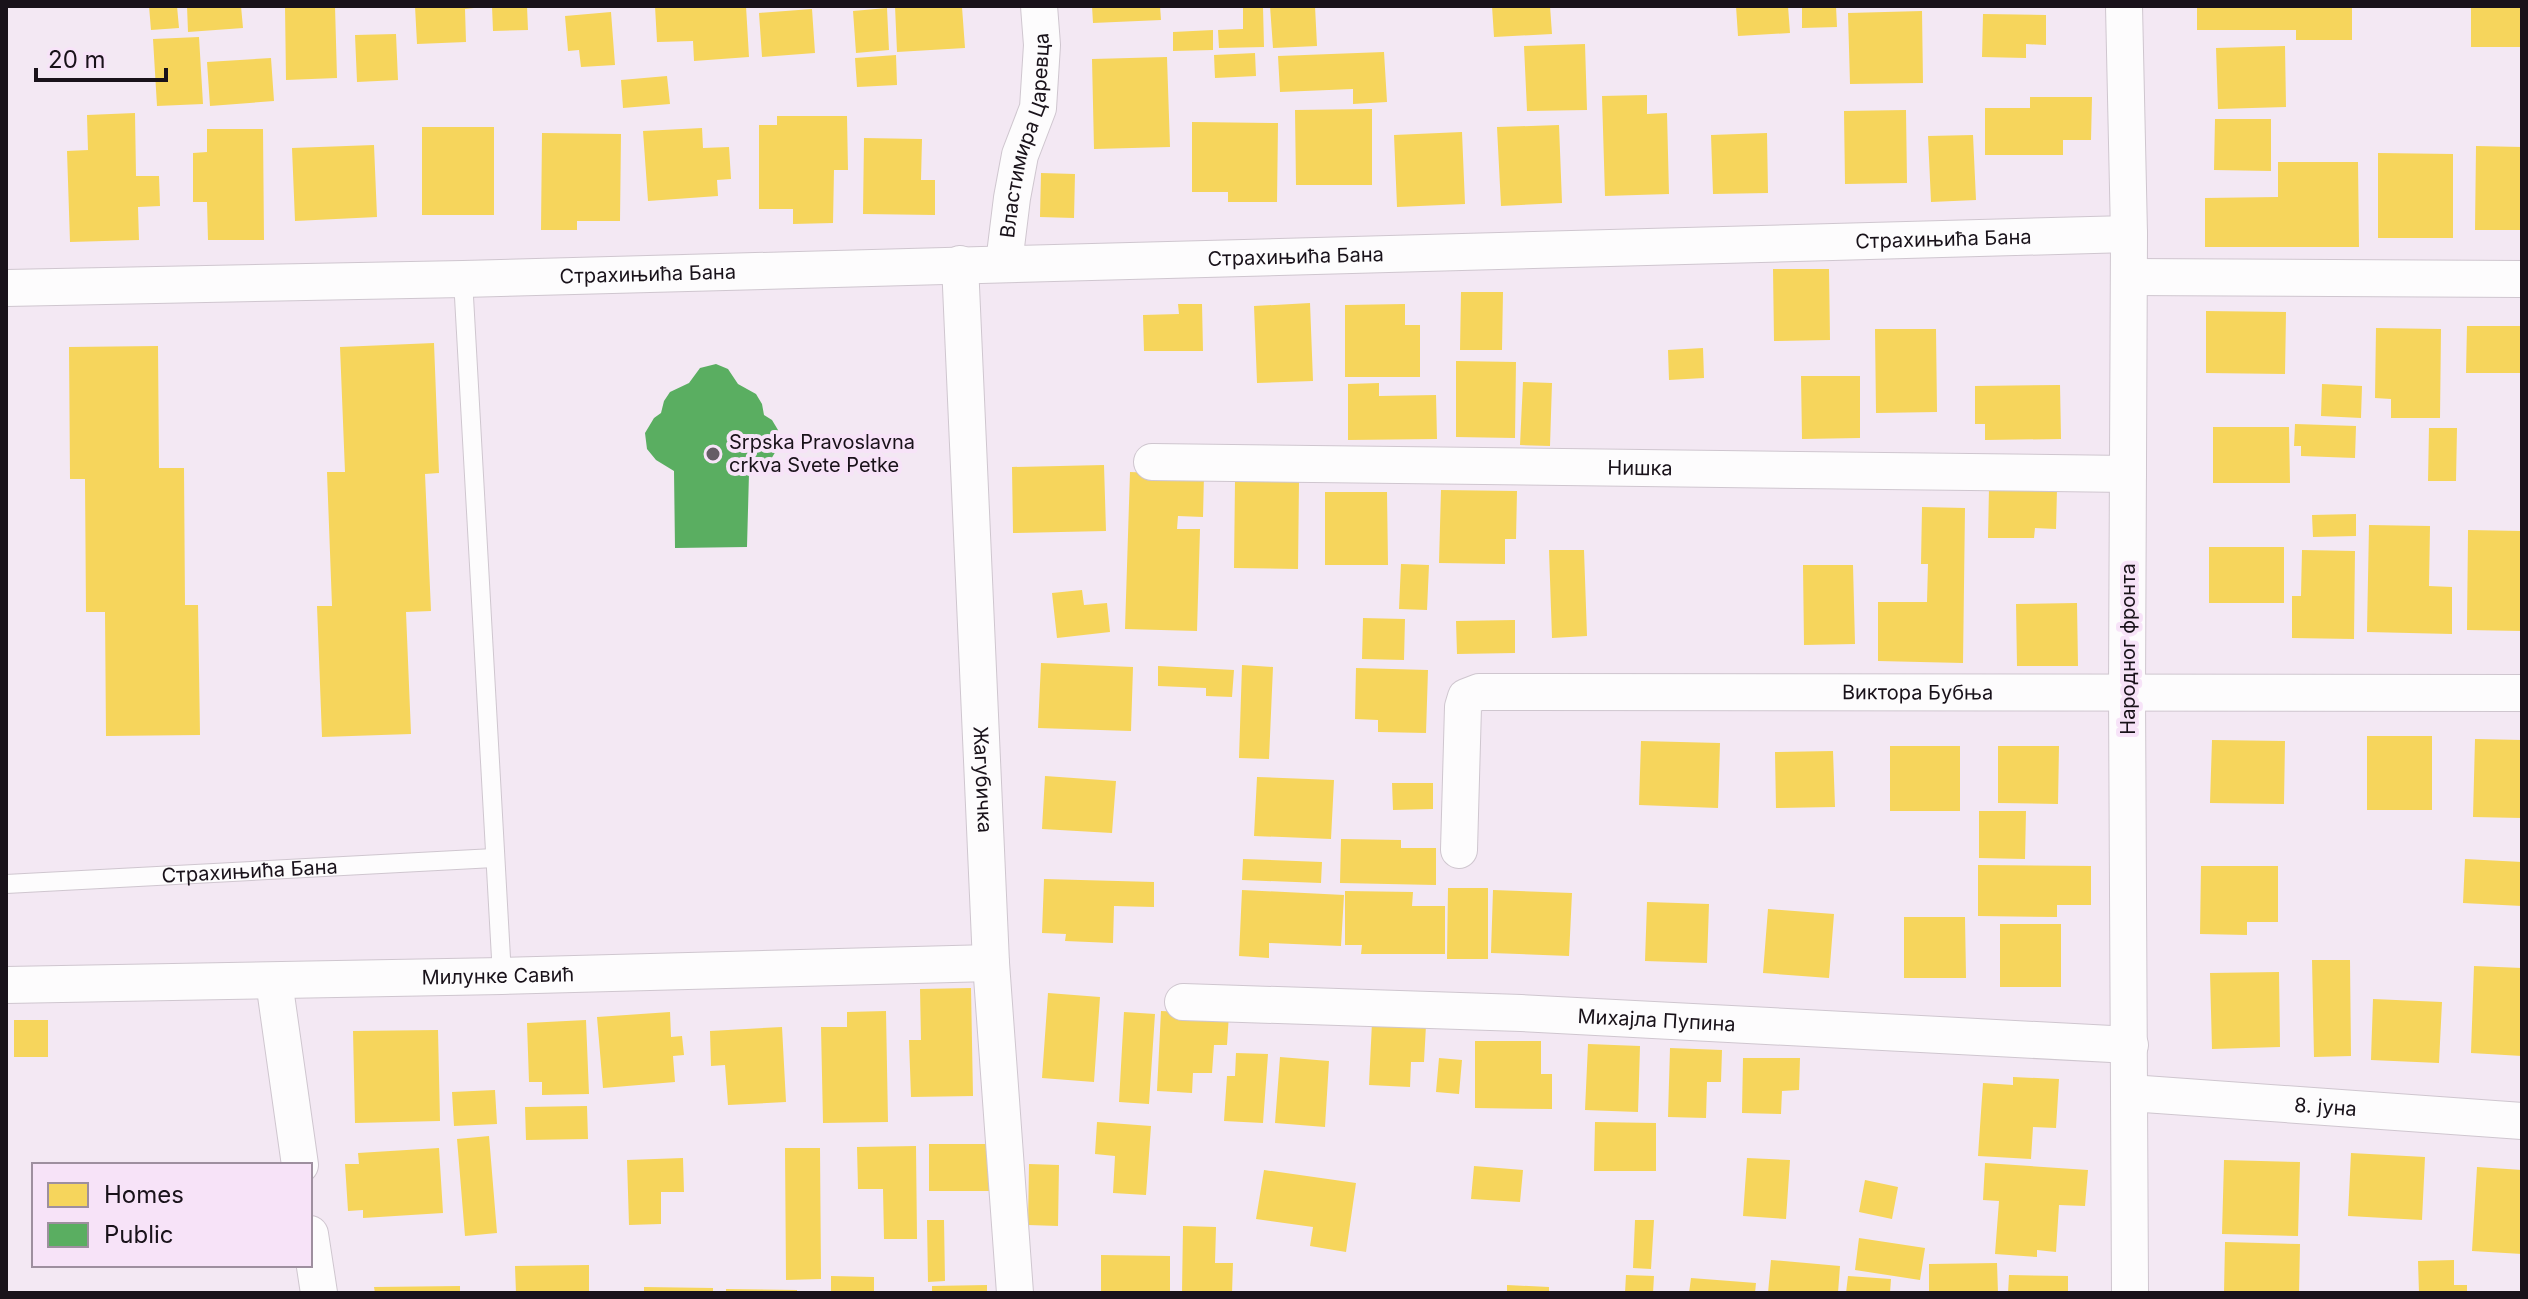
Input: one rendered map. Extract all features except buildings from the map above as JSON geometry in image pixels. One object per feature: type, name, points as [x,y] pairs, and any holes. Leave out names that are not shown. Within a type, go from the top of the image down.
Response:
[{"type":"street","name":"Властимира Царевца","points":[[1004,263],[1020,155],[1038,108],[1042,45],[1039,6]]},
{"type":"street","name":"Народног фронта","points":[[2124,6],[2129,234],[2127,693],[2130,1293]]},
{"type":"street","name":"Страхињића Бана","points":[[6,288],[463,279],[2129,234]]},
{"type":"street","name":"Жагубичка","points":[[960,264],[991,963],[1015,1293]]},
{"type":"street","points":[[2129,277],[2522,279]]},
{"type":"street","name":"Нишка","points":[[1152,462],[2128,474]]},
{"type":"street","name":"Виктора Бубња","points":[[1459,850],[1463,707],[1466,697],[1473,693],[2522,693]]},
{"type":"street","name":"Милунке Савић","points":[[6,985],[991,963]]},
{"type":"street","points":[[274,981],[300,1163]]},
{"type":"street","name":"Михајла Пупина","points":[[1183,1002],[1521,1013],[2130,1045]]},
{"type":"street","name":"8. јуна","points":[[2130,1093],[2522,1121]]},
{"type":"street","points":[[312,1247],[319,1293]]},
{"type":"lane","points":[[463,279],[502,976]]},
{"type":"lane","name":"Страхињића Бана","points":[[6,884],[494,858]]},
{"type":"place","name":"Srpska Pravoslavna crkva Svete Petke","points":[[713,454]]}]
